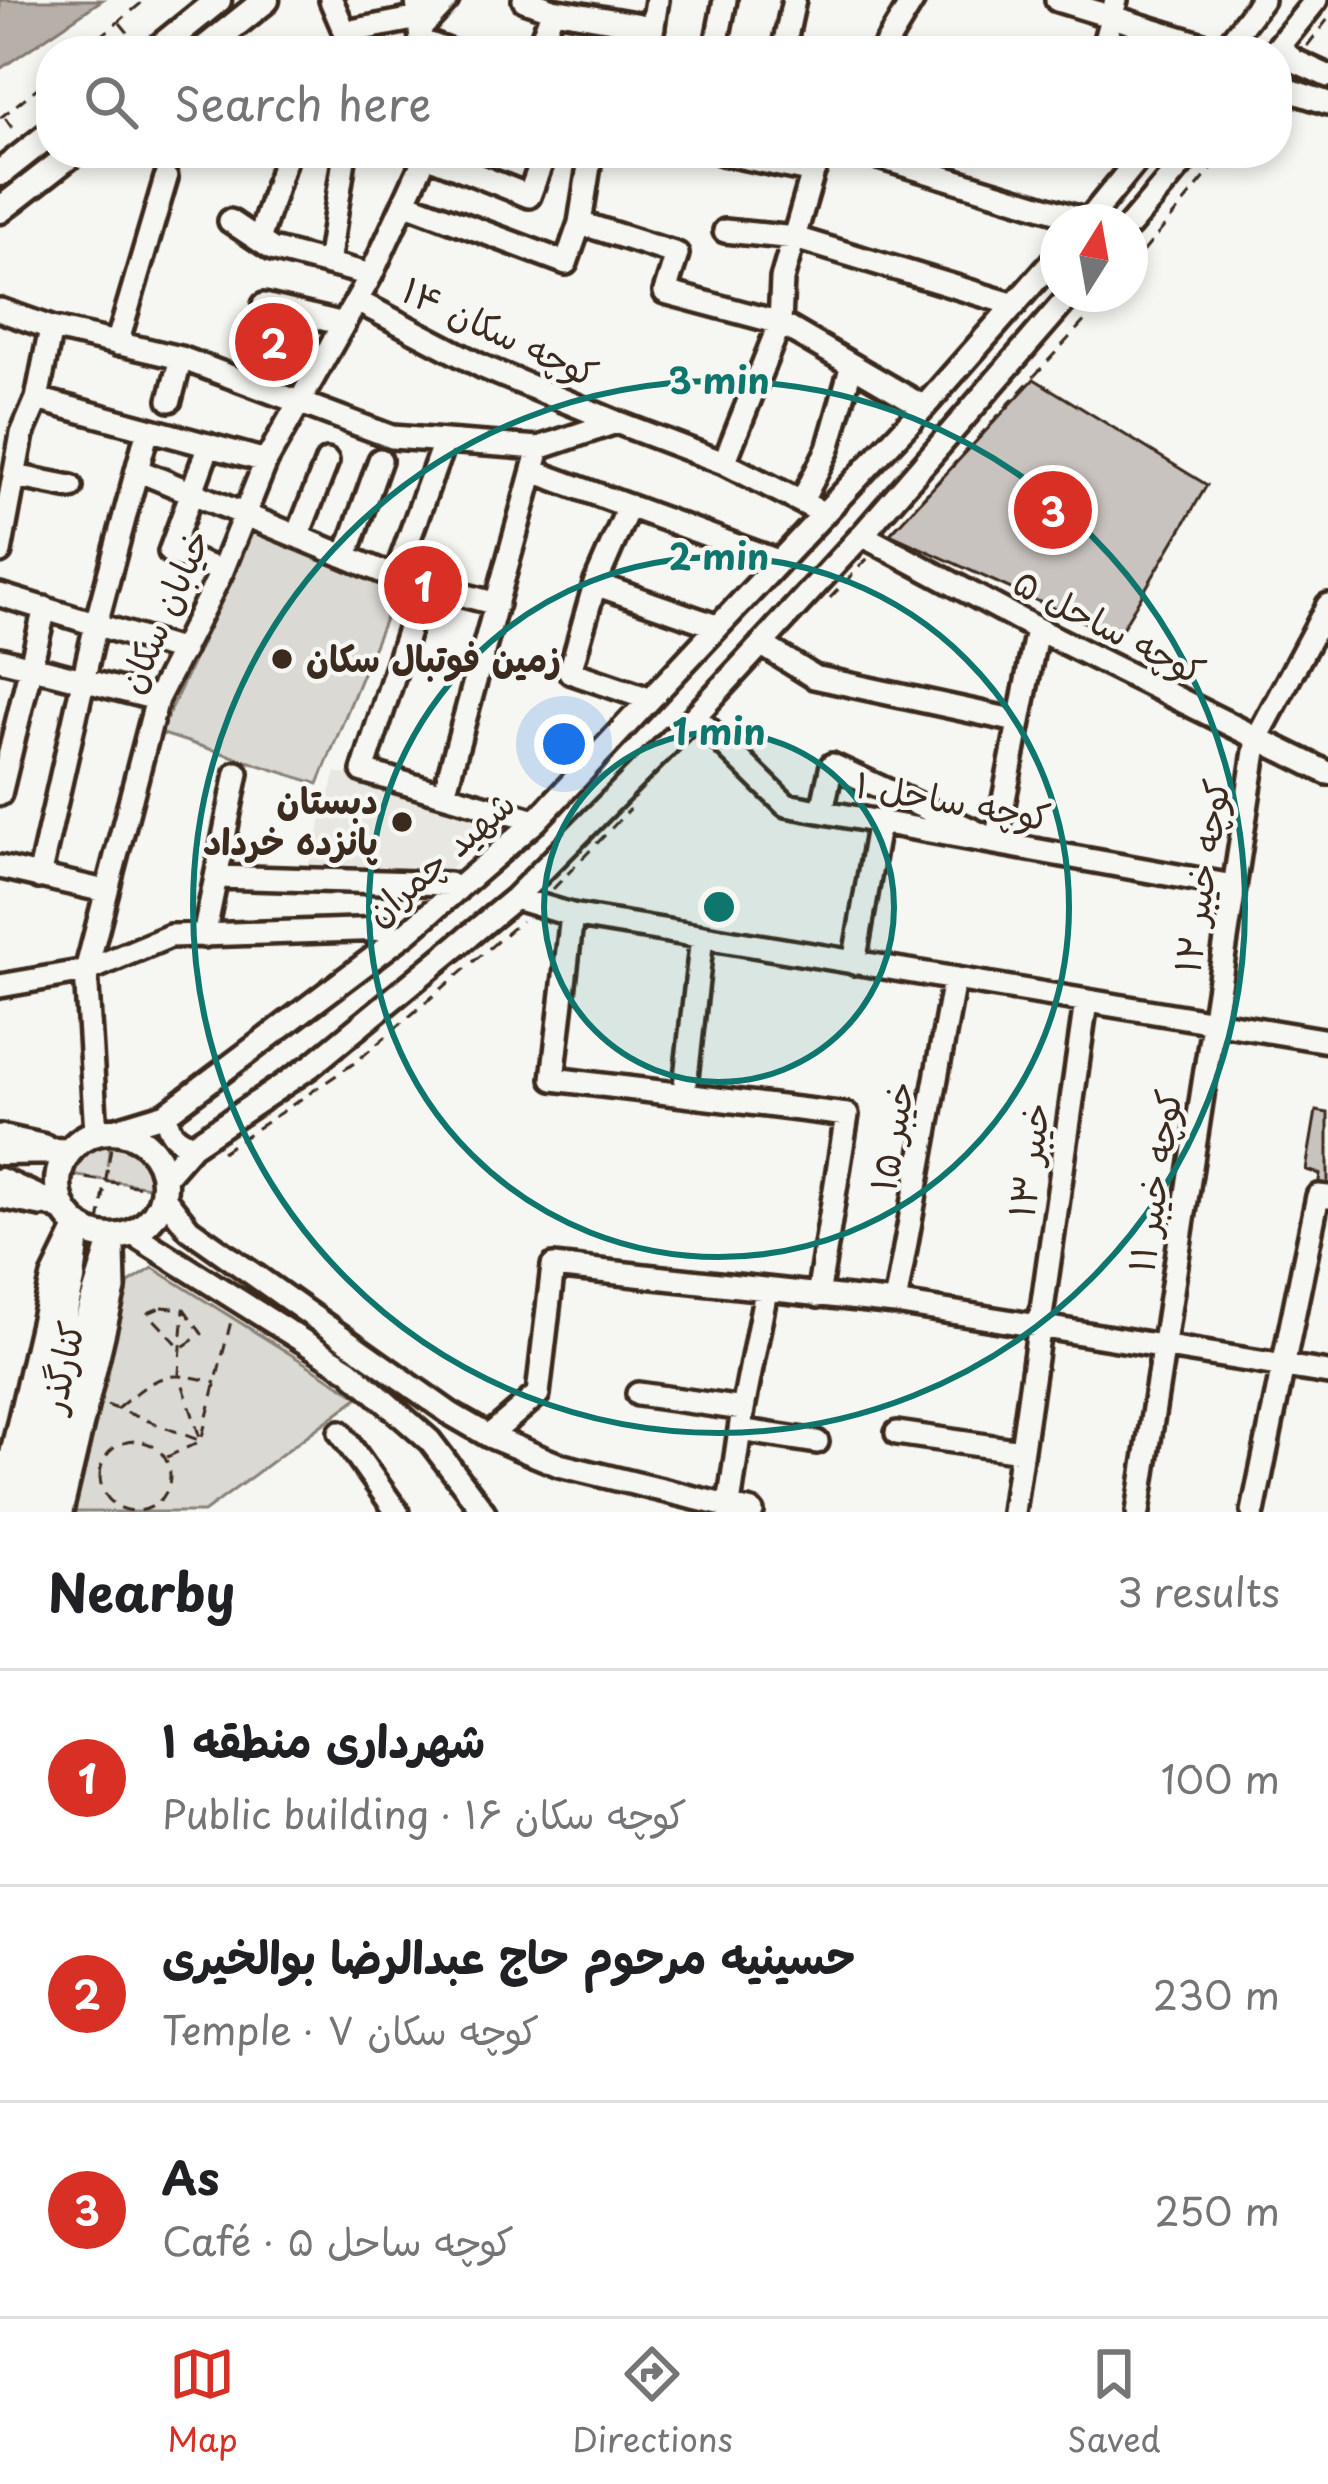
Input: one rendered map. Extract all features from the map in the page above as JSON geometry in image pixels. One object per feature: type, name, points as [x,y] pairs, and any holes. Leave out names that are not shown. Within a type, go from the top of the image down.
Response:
[{"type":"main road","points":[[161,36],[218,0]]},
{"type":"main road","points":[[221,36],[266,0]]},
{"type":"main road","points":[[0,172],[36,145]]},
{"type":"main road","points":[[0,210],[54,168]]},
{"type":"main road","points":[[0,1181],[97,1225],[154,1216],[158,1159],[129,1134],[106,1134],[67,1163],[58,1180],[97,1225],[78,1351],[40,1512]]},
{"type":"main road","points":[[0,1153],[67,1163]]},
{"type":"main road","points":[[19,1512],[72,1280],[97,1225]]},
{"type":"street","points":[[331,0],[348,36]]},
{"type":"street","points":[[377,36],[420,28],[447,0]]},
{"type":"street","points":[[524,0],[569,8],[635,36]]},
{"type":"street","points":[[655,36],[657,0]]},
{"type":"street","points":[[718,36],[725,0]]},
{"type":"street","points":[[786,36],[794,0]]},
{"type":"street","points":[[890,36],[913,0]]},
{"type":"street","points":[[1057,0],[1114,8],[1185,36]]},
{"type":"street","points":[[1234,36],[1262,0]]},
{"type":"street","points":[[1287,36],[1316,0]]},
{"type":"street","points":[[548,36],[569,8]]},
{"type":"street","points":[[1292,60],[1324,74]]},
{"type":"street","points":[[1318,100],[1308,81],[1324,74]]},
{"type":"street","points":[[259,240],[282,168]]},
{"type":"street","points":[[328,264],[343,168]]},
{"type":"street","name":"خیابان سکان","points":[[106,1134],[86,971],[157,699],[223,571],[266,461],[371,275],[421,168]]},
{"type":"street","points":[[461,168],[529,196],[539,168]]},
{"type":"street","points":[[406,203],[566,263],[580,224],[589,168]]},
{"type":"street","points":[[724,463],[780,323],[782,279],[816,168]]},
{"type":"street","points":[[918,168],[1040,206]]},
{"type":"street","points":[[1101,204],[1131,168]]},
{"type":"street","points":[[1148,204],[1178,168]]},
{"type":"street","points":[[117,344],[166,178]]},
{"type":"street","points":[[230,221],[272,249],[371,275]]},
{"type":"street","points":[[580,224],[677,254],[665,292],[780,323],[925,407]]},
{"type":"street","points":[[725,231],[795,238],[1015,305]]},
{"type":"street","name":"شهید چمران","points":[[106,1134],[166,1114],[409,931],[536,820],[925,407],[1040,276]]},
{"type":"street","name":"کوچه سکان ۱۴","points":[[357,301],[483,367],[724,463],[823,514]]},
{"type":"street","points":[[264,305],[344,324]]},
{"type":"street","points":[[0,310],[51,328],[182,358],[392,437],[539,448],[616,422]]},
{"type":"street","name":"شهید چمران","points":[[159,1187],[192,1146],[311,1066],[515,898],[695,716],[862,535],[1056,312]]},
{"type":"street","points":[[2,542],[15,476],[11,433],[38,399],[51,328]]},
{"type":"street","points":[[986,339],[1013,363]]},
{"type":"street","points":[[170,400],[182,358]]},
{"type":"street","points":[[802,501],[828,449],[851,368]]},
{"type":"street","points":[[38,399],[266,461]]},
{"type":"street","points":[[40,877],[96,624],[148,429]]},
{"type":"street","points":[[395,577],[443,442]]},
{"type":"street","points":[[209,445],[170,552],[223,571]]},
{"type":"street","points":[[444,794],[539,448]]},
{"type":"street","points":[[346,556],[380,460]]},
{"type":"street","points":[[298,536],[327,461]]},
{"type":"street","points":[[136,470],[395,577],[497,604]]},
{"type":"street","points":[[533,470],[778,561]]},
{"type":"street","points":[[15,476],[70,487]]},
{"type":"street","points":[[629,506],[595,584],[570,672],[649,699]]},
{"type":"street","name":"کوچه ساحل ۵","points":[[862,535],[1037,629],[1328,773]]},
{"type":"street","points":[[595,584],[716,626]]},
{"type":"street","points":[[423,585],[363,771],[536,820]]},
{"type":"street","points":[[0,595],[183,651]]},
{"type":"street","name":"کوچه خیبر ۱۲","points":[[1213,1024],[1257,738],[1328,605]]},
{"type":"street","points":[[0,794],[45,608]]},
{"type":"street","points":[[822,811],[832,765],[996,841],[1037,629]]},
{"type":"street","points":[[761,644],[814,676],[1017,721]]},
{"type":"street","points":[[0,659],[157,699]]},
{"type":"street","name":"کوچه ساحل ۱","points":[[695,716],[786,805],[1233,886]]},
{"type":"street","points":[[204,936],[237,773]]},
{"type":"street","points":[[854,963],[879,821]]},
{"type":"street","points":[[0,867],[105,891]]},
{"type":"street","points":[[216,877],[449,884],[457,890]]},
{"type":"street","points":[[515,898],[572,915],[1328,1041]]},
{"type":"street","points":[[572,915],[553,1078],[847,1114],[818,1296]]},
{"type":"street","points":[[0,986],[86,971],[170,936],[387,929]]},
{"type":"street","points":[[684,1095],[702,937]]},
{"type":"street","name":"خیبر ۱۵","points":[[895,1303],[954,980]]},
{"type":"street","name":"خیبر ۱۳","points":[[1013,1512],[1086,1002]]},
{"type":"street","name":"کوچه خیبر ۱۱","points":[[1138,1512],[1213,1024]]},
{"type":"street","points":[[166,1114],[176,1140],[192,1146]]},
{"type":"street","points":[[0,1136],[67,1163]]},
{"type":"street","points":[[159,1187],[189,1229],[356,1361],[430,1441],[484,1512]]},
{"type":"street","points":[[1253,1512],[1318,1196],[1328,1197]]},
{"type":"street","points":[[0,1197],[97,1225],[490,1436],[559,1465],[728,1510],[752,1512]]},
{"type":"street","name":"کنارگذر","points":[[61,1512],[114,1289],[97,1225]]},
{"type":"street","name":"کنارگذر","points":[[0,1504],[53,1276],[97,1225]]},
{"type":"street","points":[[490,1436],[538,1394],[553,1266],[895,1303],[1328,1373]]},
{"type":"street","points":[[728,1510],[766,1291]]},
{"type":"street","points":[[638,1394],[818,1442]]},
{"type":"street","points":[[340,1432],[397,1512]]},
{"type":"street","points":[[897,1432],[1021,1451]]},
{"type":"path","points":[[101,36],[145,0]]},
{"type":"path","points":[[118,22],[134,36]]},
{"type":"path","points":[[18,136],[2,117],[36,89]]},
{"type":"path","points":[[1148,246],[1213,168]]},
{"type":"path","points":[[97,1225],[106,1182],[106,1134]]},
{"type":"path","points":[[67,1163],[106,1182],[159,1187]]},
{"type":"path","points":[[201,1441],[239,1301]]},
{"type":"path","points":[[162,1307],[184,1309],[202,1334],[181,1348],[148,1312],[162,1307]]},
{"type":"path","points":[[184,1309],[179,1373],[201,1441]]},
{"type":"path","points":[[117,1409],[146,1384],[179,1373],[215,1383]]},
{"type":"path","points":[[88,1398],[201,1441]]},
{"type":"path","points":[[134,1440],[152,1444],[166,1457],[171,1475],[167,1493],[154,1506],[136,1511],[118,1507],[104,1495],[99,1477],[104,1458],[116,1445],[134,1440]]},
{"type":"path","points":[[166,1457],[201,1441]]},
{"type":"shaded area","points":[[0,0],[102,0],[49,36],[36,36],[36,45],[0,69]]},
{"type":"shaded area","name":"زمین فوتبال سکان","points":[[254,529],[399,584],[318,784],[160,733]]},
{"type":"shaded area","name":"دبستان پانزده خرداد","points":[[336,772],[484,815],[482,829],[445,876],[307,870]]},
{"type":"shaded area","points":[[111,1139],[107,1166],[113,1139],[140,1157],[150,1187],[64,1174],[82,1148]]},
{"type":"shaded area","points":[[153,1268],[359,1397],[204,1512],[73,1512],[129,1283]]},
{"type":"building","points":[[256,310],[305,322],[292,374],[243,362]]},
{"type":"building","points":[[1034,379],[1207,485],[1117,637],[890,534]]},
{"type":"building","points":[[1316,1111],[1328,1113],[1328,1189],[1318,1187],[1320,1174],[1306,1170]]},
{"type":"place","name":"حسینیه مرحوم حاج عبدالرضا بوالخیری","points":[[274,342]]},
{"type":"place","name":"As","points":[[1053,510]]},
{"type":"place","name":"شهرداری منطقه ١","points":[[423,585]]},
{"type":"place","name":"زمین فوتبال سکان","points":[[282,659]]},
{"type":"place","name":"دبستان پانزده خرداد","points":[[402,822]]}]
